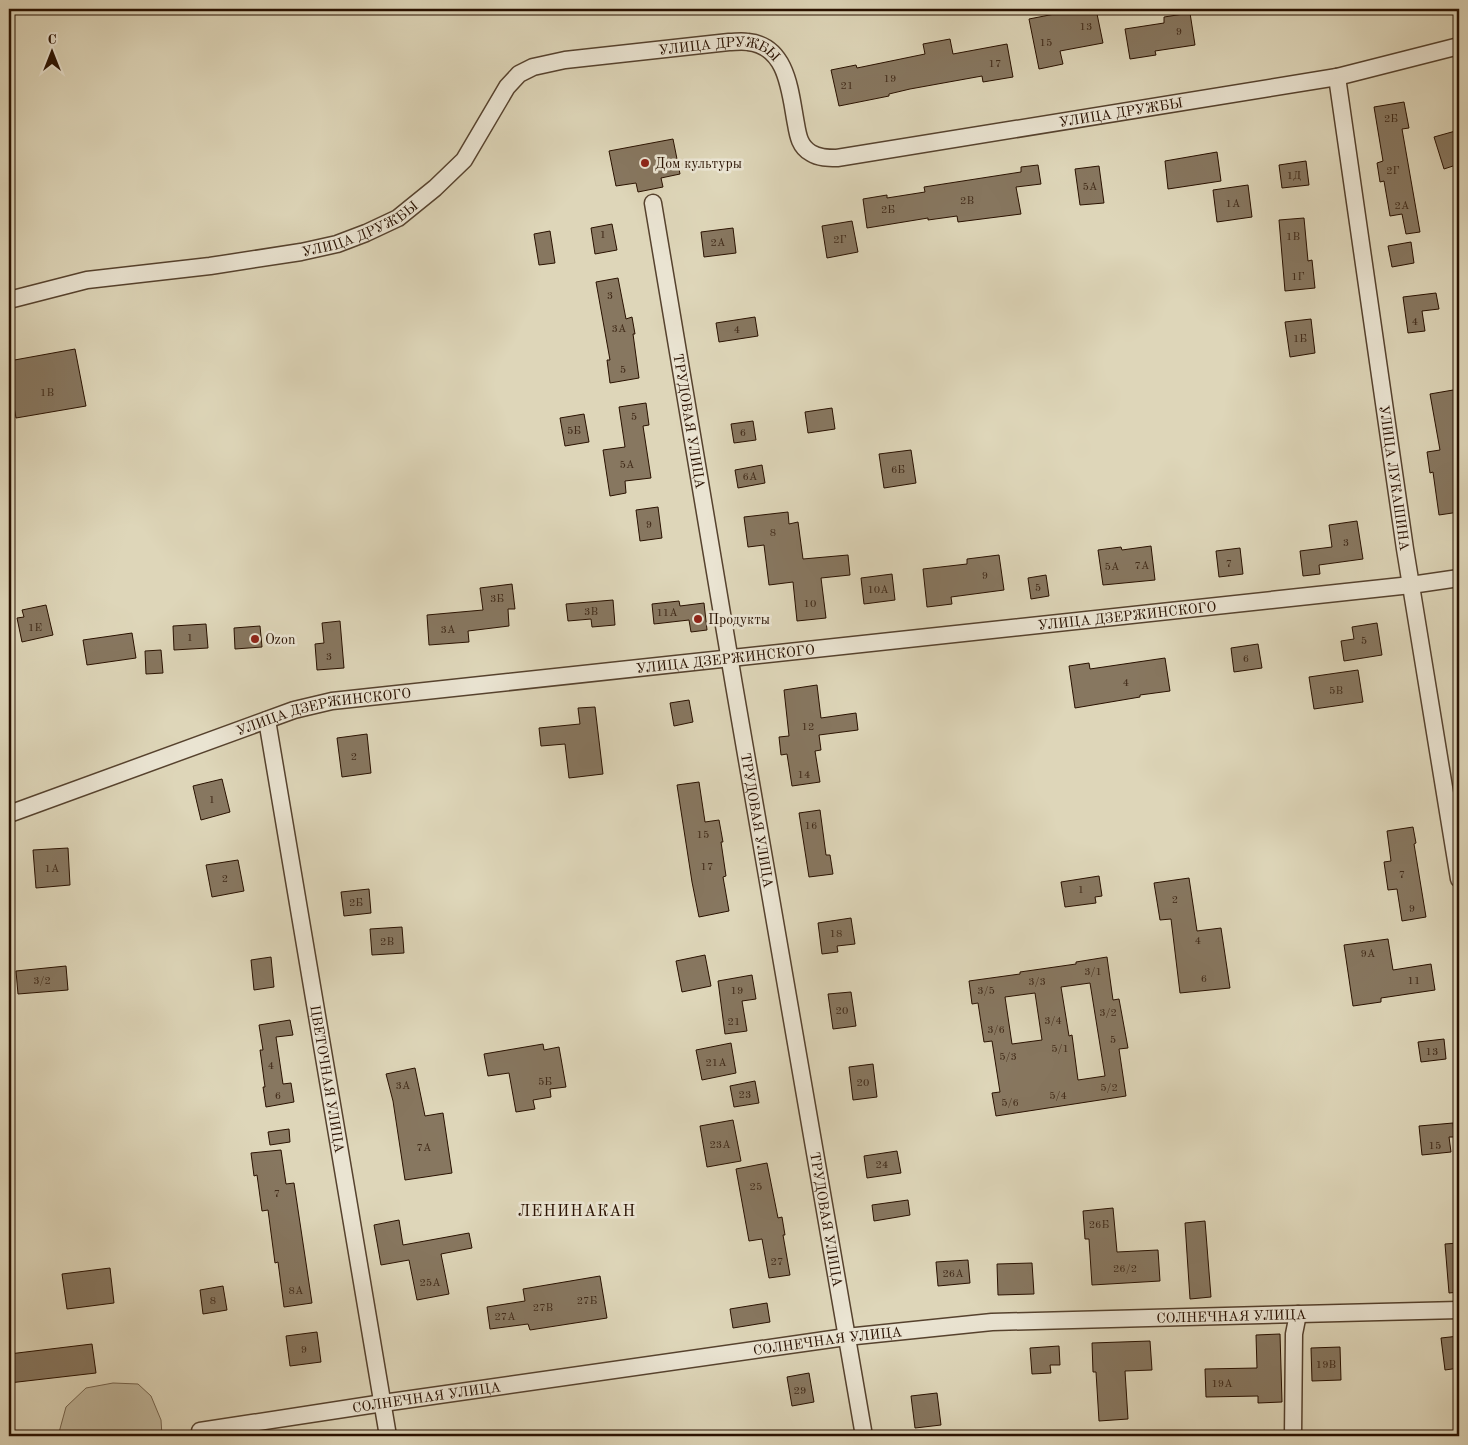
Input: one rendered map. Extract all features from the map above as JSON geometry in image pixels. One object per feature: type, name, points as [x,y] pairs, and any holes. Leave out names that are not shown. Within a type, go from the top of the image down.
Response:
[{"type":"street","name":"УЛИЦА ДРУЖБЫ","points":[[9,300],[87,280],[210,266],[301,252],[337,244],[366,233],[398,218],[436,188],[464,160],[507,87],[519,74],[533,67],[565,60],[729,42],[749,42],[763,46],[774,53],[782,65],[799,141],[810,153],[820,157],[837,158],[1337,77],[1459,46]]},
{"type":"street","name":"УЛИЦА ЛУКАШИНА","points":[[1337,77],[1412,585],[1459,879]]},
{"type":"street","name":"ТРУДОВАЯ УЛИЦА","points":[[653,203],[864,1436]]},
{"type":"street","name":"УЛИЦА ДЗЕРЖИНСКОГО","points":[[9,814],[294,710],[332,701],[1412,585],[1459,578]]},
{"type":"street","name":"ЦВЕТОЧНАЯ УЛИЦА","points":[[268,720],[388,1436]]},
{"type":"street","name":"СОЛНЕЧНАЯ УЛИЦА","points":[[200,1431],[382,1403],[846,1337],[992,1322],[1459,1310]]},
{"type":"street","points":[[1293,1436],[1294,1334],[1298,1314]]},
{"type":"shaded area","points":[[113,1383],[138,1384],[151,1396],[161,1420],[162,1436],[58,1436],[66,1407],[86,1388]]},
{"type":"building","points":[[1070,9],[1096,9],[1103,43],[1060,51],[1063,64],[1039,69],[1029,19],[1070,11]]},
{"type":"building","points":[[1190,13],[1195,45],[1155,51],[1156,55],[1130,59],[1125,29],[1164,23],[1164,17]]},
{"type":"building","points":[[950,39],[953,54],[1007,44],[1013,77],[983,82],[982,76],[910,89],[889,94],[889,96],[839,106],[831,70],[856,65],[857,68],[925,54],[923,44]]},
{"type":"building","points":[[1404,102],[1409,128],[1402,129],[1420,232],[1406,234],[1402,214],[1390,216],[1384,181],[1380,182],[1377,163],[1383,161],[1374,107]]},
{"type":"building","points":[[1459,130],[1459,164],[1444,169],[1434,137]]},
{"type":"building","name":"Дом культуры","points":[[673,139],[680,174],[661,178],[663,187],[638,192],[636,183],[616,186],[609,151]]},
{"type":"building","points":[[1217,152],[1221,181],[1168,189],[1165,161]]},
{"type":"building","points":[[1306,161],[1309,185],[1282,188],[1279,165]]},
{"type":"building","points":[[1038,165],[1041,184],[1016,187],[1021,214],[958,222],[957,216],[928,220],[928,218],[867,228],[863,199],[887,195],[887,198],[925,192],[924,187],[1021,172],[1021,167]]},
{"type":"building","points":[[1099,166],[1104,203],[1080,205],[1075,169]]},
{"type":"building","points":[[1248,185],[1252,217],[1217,222],[1213,190]]},
{"type":"building","points":[[1304,218],[1308,261],[1312,260],[1315,288],[1285,291],[1279,220]]},
{"type":"building","points":[[852,221],[858,252],[827,258],[822,226]]},
{"type":"building","points":[[612,224],[617,250],[595,254],[591,228]]},
{"type":"building","points":[[733,228],[736,253],[704,257],[701,232]]},
{"type":"building","points":[[550,231],[555,263],[539,265],[534,234]]},
{"type":"building","points":[[1411,242],[1414,263],[1392,267],[1388,246]]},
{"type":"building","points":[[618,278],[626,319],[632,317],[639,378],[610,383],[607,360],[610,360],[596,282]]},
{"type":"building","points":[[1436,293],[1439,309],[1422,311],[1425,331],[1408,333],[1403,297]]},
{"type":"building","points":[[755,317],[758,336],[719,342],[716,323]]},
{"type":"building","points":[[1311,319],[1315,353],[1290,357],[1285,322]]},
{"type":"building","points":[[75,349],[86,406],[16,418],[9,378],[9,361]]},
{"type":"building","points":[[1459,389],[1459,512],[1439,515],[1433,472],[1430,473],[1427,452],[1440,450],[1430,394]]},
{"type":"building","points":[[646,403],[649,425],[643,426],[651,478],[625,481],[626,493],[610,496],[603,450],[625,447],[619,407]]},
{"type":"building","points":[[832,408],[835,429],[808,433],[805,412]]},
{"type":"building","points":[[584,414],[589,442],[565,446],[560,418]]},
{"type":"building","points":[[753,421],[756,440],[734,443],[731,424]]},
{"type":"building","points":[[911,450],[916,483],[884,488],[879,454]]},
{"type":"building","points":[[762,465],[765,483],[738,488],[735,470]]},
{"type":"building","points":[[658,507],[662,538],[640,541],[636,510]]},
{"type":"building","points":[[788,512],[789,524],[798,522],[803,559],[848,555],[850,575],[821,578],[826,618],[797,621],[793,582],[769,585],[764,545],[748,547],[744,517]]},
{"type":"building","points":[[1357,521],[1363,559],[1319,565],[1320,574],[1303,576],[1300,551],[1332,547],[1329,525]]},
{"type":"building","points":[[1151,546],[1155,580],[1103,585],[1098,550],[1121,547],[1122,550]]},
{"type":"building","points":[[1240,548],[1243,574],[1219,577],[1216,551]]},
{"type":"building","points":[[999,555],[1004,590],[951,597],[952,604],[927,607],[923,569],[967,564],[967,559]]},
{"type":"building","points":[[892,574],[895,600],[864,604],[861,578]]},
{"type":"building","points":[[1046,575],[1049,596],[1031,599],[1028,578]]},
{"type":"building","points":[[512,584],[515,609],[508,609],[509,626],[468,631],[469,642],[429,645],[427,615],[483,610],[480,588]]},
{"type":"building","points":[[613,600],[615,625],[592,627],[591,619],[568,621],[566,604]]},
{"type":"building","points":[[679,601],[680,606],[704,603],[707,630],[691,632],[689,620],[654,624],[652,604]]},
{"type":"building","points":[[46,605],[53,635],[22,642],[17,618],[24,617],[22,610]]},
{"type":"building","points":[[340,621],[344,668],[317,670],[315,644],[324,643],[322,623]]},
{"type":"building","points":[[1377,623],[1382,655],[1344,661],[1341,641],[1354,639],[1352,627]]},
{"type":"building","points":[[206,624],[208,648],[174,650],[173,626]]},
{"type":"building","points":[[260,626],[262,647],[235,649],[234,628]]},
{"type":"building","points":[[132,633],[136,658],[87,665],[83,640]]},
{"type":"building","points":[[1258,644],[1262,668],[1234,672],[1231,648]]},
{"type":"building","points":[[161,650],[163,673],[146,674],[145,651]]},
{"type":"building","points":[[1165,658],[1170,691],[1075,708],[1069,666],[1089,663],[1090,669]]},
{"type":"building","points":[[1358,670],[1363,702],[1314,709],[1309,677]]},
{"type":"building","points":[[817,685],[821,718],[856,713],[858,730],[819,735],[821,750],[815,751],[820,782],[792,786],[787,754],[781,755],[779,737],[789,736],[784,690]]},
{"type":"building","points":[[689,700],[693,722],[674,726],[670,703]]},
{"type":"building","points":[[595,707],[603,774],[569,778],[565,744],[541,746],[539,728],[580,724],[578,708]]},
{"type":"building","points":[[367,734],[371,773],[342,777],[337,738]]},
{"type":"building","points":[[222,779],[230,812],[201,820],[193,786]]},
{"type":"building","points":[[699,782],[705,822],[719,820],[726,876],[723,877],[729,911],[699,917],[677,785]]},
{"type":"building","points":[[820,810],[826,855],[830,855],[833,874],[809,877],[799,813]]},
{"type":"building","points":[[1413,827],[1426,917],[1402,921],[1397,889],[1388,890],[1384,862],[1391,861],[1387,831]]},
{"type":"building","points":[[68,848],[70,885],[36,888],[33,850]]},
{"type":"building","points":[[238,860],[244,891],[212,897],[206,865]]},
{"type":"building","points":[[1099,876],[1102,896],[1095,897],[1096,903],[1065,907],[1061,882]]},
{"type":"building","points":[[1189,878],[1197,931],[1221,928],[1230,988],[1180,993],[1171,919],[1160,920],[1154,883]]},
{"type":"building","points":[[369,889],[371,913],[344,916],[341,892]]},
{"type":"building","points":[[851,918],[855,944],[837,946],[838,952],[822,954],[818,923]]},
{"type":"building","points":[[402,927],[404,953],[372,955],[370,929]]},
{"type":"building","points":[[1388,939],[1393,970],[1431,964],[1435,990],[1381,998],[1381,1002],[1353,1006],[1344,945]]},
{"type":"building","points":[[705,955],[711,986],[682,992],[676,961]]},
{"type":"building","points":[[271,957],[274,987],[254,990],[251,960]]},
{"type":"building","points":[[1107,957],[1113,1000],[1119,999],[1128,1048],[1119,1049],[1126,1096],[996,1116],[992,1093],[1000,1092],[992,1041],[984,1042],[978,1003],[972,1004],[969,981],[1020,974],[1020,972],[1076,964],[1076,962]],"holes":[[[1090,983],[1105,1076],[1078,1080],[1072,1035],[1069,1036],[1061,987]],[[1035,993],[1042,1040],[1012,1044],[1005,997]]]},
{"type":"building","points":[[66,966],[68,990],[18,994],[16,971]]},
{"type":"building","points":[[752,975],[756,999],[742,1001],[747,1031],[725,1034],[718,981]]},
{"type":"building","points":[[851,992],[856,1026],[833,1029],[828,994]]},
{"type":"building","points":[[290,1020],[293,1035],[276,1037],[283,1084],[291,1083],[294,1102],[266,1107],[260,1050],[263,1050],[259,1025]]},
{"type":"building","points":[[1444,1039],[1446,1059],[1421,1062],[1418,1042]]},
{"type":"building","points":[[731,1043],[736,1073],[702,1080],[696,1050]]},
{"type":"building","points":[[543,1044],[544,1050],[559,1047],[566,1087],[550,1089],[551,1097],[533,1100],[535,1109],[516,1112],[509,1073],[488,1076],[484,1054]]},
{"type":"building","points":[[873,1064],[877,1097],[853,1100],[849,1067]]},
{"type":"building","points":[[415,1068],[425,1116],[443,1113],[452,1173],[405,1180],[393,1101],[386,1074]]},
{"type":"building","points":[[755,1081],[759,1103],[734,1107],[730,1086]]},
{"type":"building","points":[[733,1120],[741,1161],[707,1167],[700,1126]]},
{"type":"building","points":[[1453,1123],[1454,1137],[1449,1137],[1451,1152],[1422,1155],[1419,1126]]},
{"type":"building","points":[[289,1129],[290,1142],[270,1145],[268,1132]]},
{"type":"building","points":[[281,1150],[286,1184],[294,1183],[312,1303],[284,1307],[278,1262],[275,1263],[268,1210],[262,1211],[257,1175],[254,1176],[251,1153]]},
{"type":"building","points":[[897,1151],[901,1173],[867,1178],[864,1156]]},
{"type":"building","points":[[767,1163],[778,1218],[782,1217],[790,1275],[769,1278],[762,1239],[749,1241],[736,1169]]},
{"type":"building","points":[[908,1200],[910,1215],[874,1221],[872,1205]]},
{"type":"building","points":[[1113,1208],[1117,1252],[1158,1250],[1160,1281],[1092,1285],[1089,1239],[1085,1239],[1083,1211]]},
{"type":"building","points":[[399,1220],[403,1245],[469,1233],[472,1248],[441,1254],[449,1294],[417,1300],[409,1260],[381,1265],[374,1225]]},
{"type":"building","points":[[1205,1221],[1211,1297],[1190,1299],[1185,1223]]},
{"type":"building","points":[[1459,1243],[1459,1292],[1449,1293],[1445,1244]]},
{"type":"building","points":[[968,1260],[970,1283],[938,1286],[936,1262]]},
{"type":"building","points":[[1032,1263],[1034,1294],[998,1295],[997,1264]]},
{"type":"building","points":[[110,1268],[114,1303],[67,1309],[62,1274]]},
{"type":"building","points":[[600,1276],[607,1318],[530,1330],[528,1324],[490,1329],[487,1307],[525,1301],[523,1289]]},
{"type":"building","points":[[223,1286],[227,1310],[203,1314],[200,1290]]},
{"type":"building","points":[[767,1303],[770,1322],[733,1328],[730,1309]]},
{"type":"building","points":[[317,1332],[321,1362],[290,1366],[286,1336]]},
{"type":"building","points":[[1280,1334],[1282,1402],[1258,1403],[1258,1396],[1206,1397],[1205,1369],[1257,1368],[1256,1335]]},
{"type":"building","points":[[1459,1336],[1459,1368],[1445,1370],[1441,1338]]},
{"type":"building","points":[[1150,1341],[1152,1370],[1125,1371],[1128,1419],[1099,1421],[1096,1372],[1093,1372],[1092,1343]]},
{"type":"building","points":[[92,1344],[96,1373],[9,1383],[9,1354]]},
{"type":"building","points":[[1059,1346],[1060,1365],[1050,1365],[1051,1373],[1032,1374],[1030,1348]]},
{"type":"building","points":[[1340,1347],[1341,1380],[1312,1381],[1311,1348]]},
{"type":"building","points":[[809,1373],[814,1402],[792,1406],[787,1377]]},
{"type":"building","points":[[937,1393],[941,1425],[915,1428],[911,1396]]},
{"type":"place","name":"Дом культуры","points":[[645,163]]},
{"type":"place","name":"Продукты","points":[[698,619]]},
{"type":"place","name":"Ozon","points":[[255,639]]},
{"type":"district","name":"ЛЕНИНАКАН","points":[[577,1210]]}]
